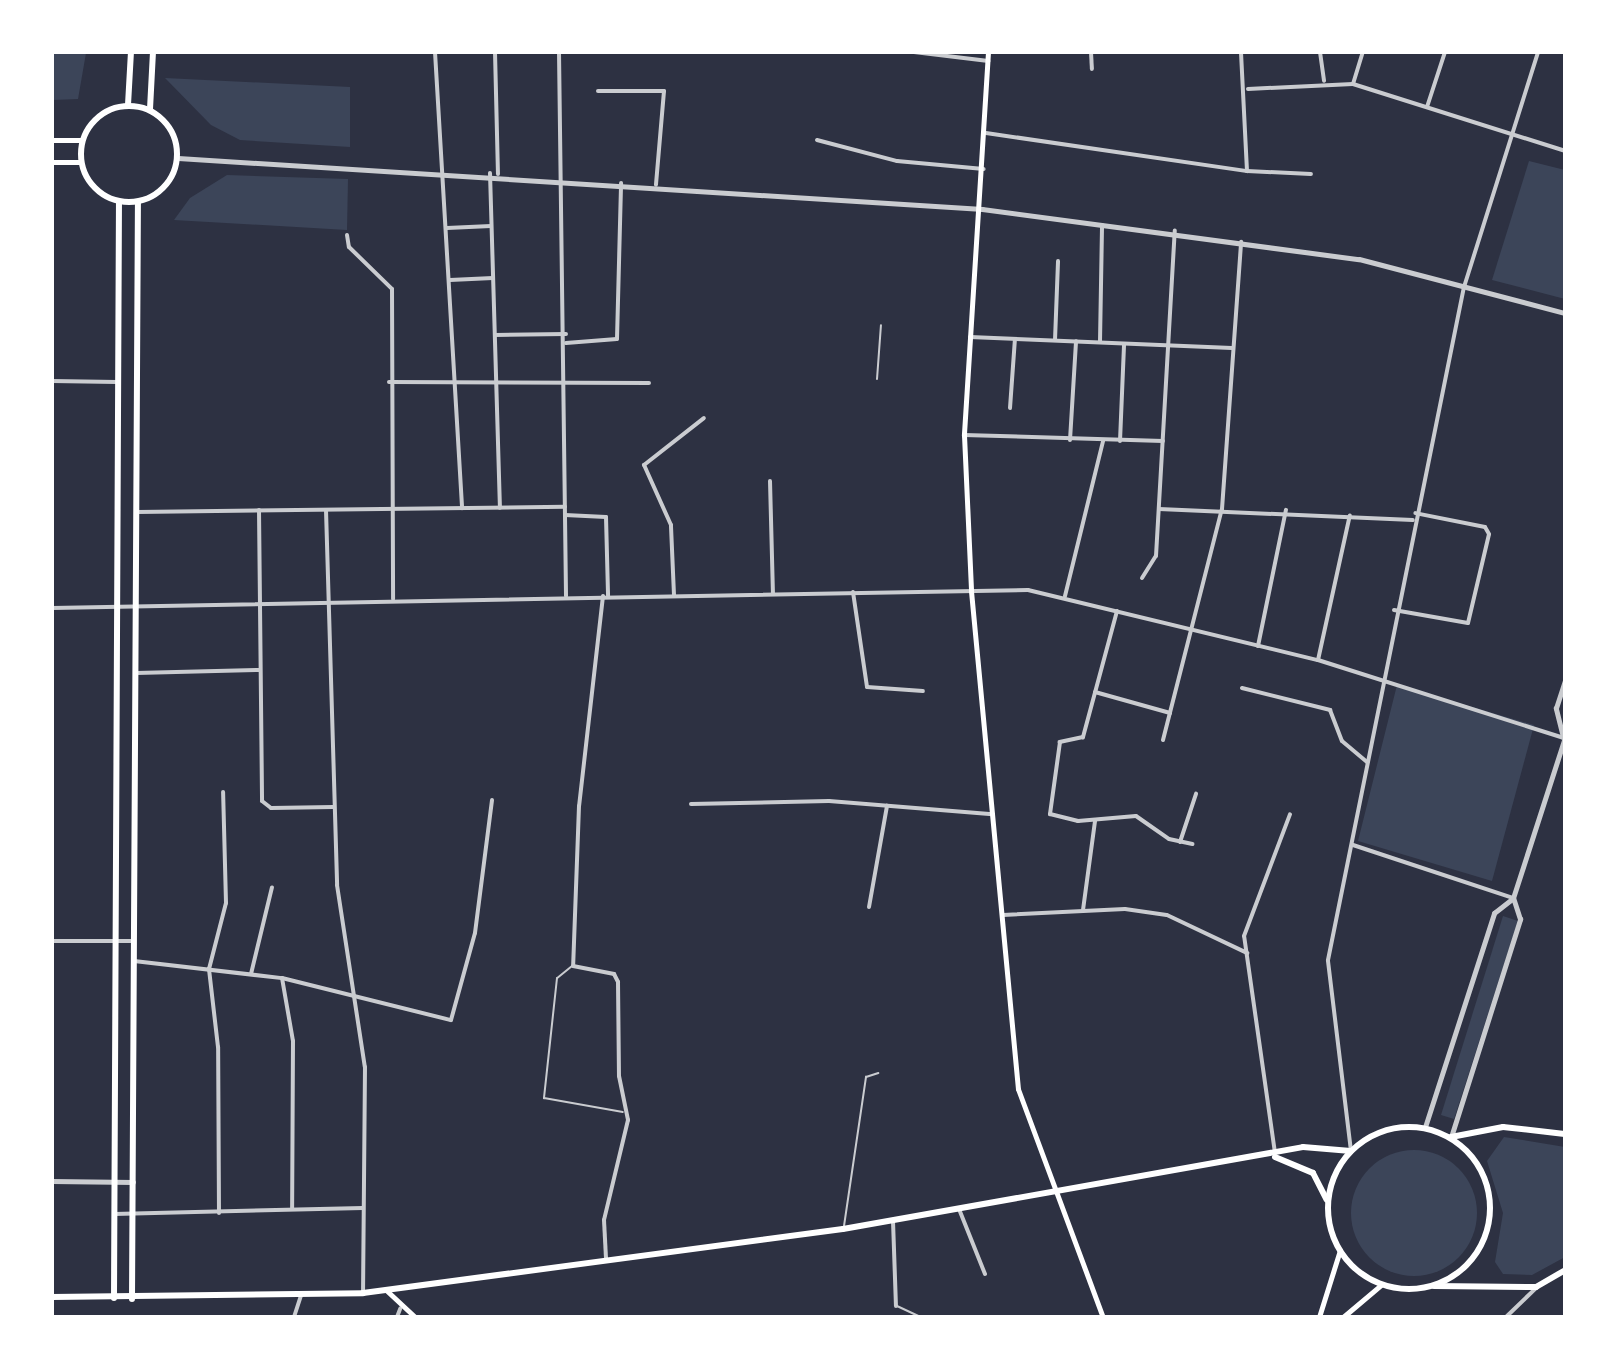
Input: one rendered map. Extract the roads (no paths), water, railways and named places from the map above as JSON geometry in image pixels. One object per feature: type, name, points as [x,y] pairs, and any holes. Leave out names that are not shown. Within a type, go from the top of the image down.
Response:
[{"type":"main road","points":[[128,105],[131,52]]},
{"type":"main road","points":[[150,109],[153,52]]},
{"type":"main road","points":[[988,52],[982,209],[964,435],[971,591],[1018,1089],[1103,1317]]},
{"type":"main road","points":[[128,105],[150,109],[171,129],[178,158],[165,186],[138,202],[119,202],[94,188],[81,162],[82,140],[105,111],[128,105]]},
{"type":"main road","points":[[52,140],[82,140]]},
{"type":"main road","points":[[52,162],[81,162]]},
{"type":"main road","points":[[114,1298],[113,1182],[119,941],[119,202]]},
{"type":"main road","points":[[132,1299],[138,202]]},
{"type":"main road","points":[[52,1297],[132,1299],[363,1293],[843,1229],[1275,1157],[1303,1147],[1351,1151],[1398,1126],[1425,1127],[1451,1137],[1484,1176],[1490,1210],[1473,1258],[1431,1286]]},
{"type":"main road","points":[[1451,1137],[1503,1127],[1565,1134]]},
{"type":"main road","points":[[1328,1202],[1351,1151]]},
{"type":"main road","points":[[1275,1157],[1313,1173],[1328,1202],[1340,1250],[1319,1317]]},
{"type":"main road","points":[[1340,1250],[1382,1284],[1536,1287],[1565,1270]]},
{"type":"main road","points":[[1343,1317],[1382,1284]]},
{"type":"main road","points":[[386,1290],[400,1309],[415,1317]]},
{"type":"street","points":[[435,52],[462,508]]},
{"type":"street","points":[[495,52],[498,174]]},
{"type":"street","points":[[559,52],[566,334],[566,596]]},
{"type":"street","points":[[914,52],[988,61]]},
{"type":"street","points":[[1091,52],[1092,69]]},
{"type":"street","points":[[1241,52],[1248,89],[1247,171]]},
{"type":"street","points":[[1320,52],[1324,81]]},
{"type":"street","points":[[1353,84],[1363,52]]},
{"type":"street","points":[[1427,107],[1445,52]]},
{"type":"street","points":[[1351,1151],[1328,960],[1353,845],[1394,610],[1464,287],[1538,52]]},
{"type":"street","points":[[1248,89],[1324,81],[1353,84],[1565,151]]},
{"type":"street","points":[[598,91],[664,91],[656,185]]},
{"type":"street","points":[[986,133],[1247,171],[1311,174]]},
{"type":"street","points":[[817,140],[897,161],[984,169]]},
{"type":"street","points":[[178,158],[444,169],[982,209],[1175,231],[1359,259],[1565,313]]},
{"type":"street","points":[[490,173],[500,508]]},
{"type":"street","points":[[566,343],[617,339],[621,183]]},
{"type":"street","points":[[1100,342],[1102,223]]},
{"type":"street","points":[[447,228],[491,226]]},
{"type":"street","points":[[1142,578],[1154,561],[1159,509],[1171,346],[1175,231]]},
{"type":"street","points":[[347,235],[349,247],[390,282],[393,599]]},
{"type":"street","points":[[1163,740],[1222,509],[1241,241]]},
{"type":"street","points":[[1055,340],[1058,261]]},
{"type":"street","points":[[450,280],[493,278]]},
{"type":"street","points":[[495,335],[566,334]]},
{"type":"street","points":[[970,337],[1232,348]]},
{"type":"street","points":[[1010,408],[1015,339]]},
{"type":"street","points":[[1070,440],[1076,341]]},
{"type":"street","points":[[1120,441],[1124,344]]},
{"type":"street","points":[[389,382],[565,379],[649,383]]},
{"type":"street","points":[[52,381],[117,382]]},
{"type":"street","points":[[674,595],[671,525],[644,465],[704,418]]},
{"type":"street","points":[[964,435],[1163,441]]},
{"type":"street","points":[[1065,596],[1103,441]]},
{"type":"street","points":[[770,481],[773,594]]},
{"type":"street","points":[[137,512],[565,507]]},
{"type":"street","points":[[1159,509],[1286,510],[1413,520]]},
{"type":"street","points":[[259,510],[263,805],[333,807]]},
{"type":"street","points":[[326,510],[333,807],[352,993],[365,1067],[363,1293]]},
{"type":"street","points":[[1258,646],[1286,510]]},
{"type":"street","points":[[1394,610],[1468,623],[1489,534],[1415,513]]},
{"type":"street","points":[[565,515],[606,517],[605,596],[579,806],[573,966],[614,974],[618,982],[625,1112],[601,1238],[606,1259]]},
{"type":"street","points":[[1318,660],[1350,515]]},
{"type":"street","points":[[52,608],[136,608],[329,600],[853,592],[971,591],[1065,596],[1318,660],[1564,738]]},
{"type":"street","points":[[853,592],[867,687],[923,691]]},
{"type":"street","points":[[1117,611],[1083,737],[1060,742],[1050,814],[1095,821],[1136,816],[1180,842],[1192,844]]},
{"type":"street","points":[[136,673],[260,670]]},
{"type":"street","points":[[1425,1127],[1494,913],[1513,898],[1564,738],[1556,708],[1565,680]]},
{"type":"street","points":[[1242,688],[1324,706],[1347,747],[1367,762]]},
{"type":"street","points":[[1095,692],[1170,713]]},
{"type":"street","points":[[219,1213],[218,1047],[209,969],[226,903],[223,792]]},
{"type":"street","points":[[1180,842],[1196,794]]},
{"type":"street","points":[[134,961],[282,978],[451,1020],[475,933],[492,800]]},
{"type":"street","points":[[691,804],[887,806],[994,814]]},
{"type":"street","points":[[869,907],[887,806]]},
{"type":"street","points":[[1275,1157],[1244,936],[1290,814]]},
{"type":"street","points":[[1083,911],[1095,821]]},
{"type":"street","points":[[1353,845],[1513,898]]},
{"type":"street","points":[[251,974],[272,887]]},
{"type":"street","points":[[1451,1137],[1520,919],[1513,898]]},
{"type":"street","points":[[1003,915],[1083,911],[1167,915],[1247,953]]},
{"type":"street","points":[[52,941],[134,941]]},
{"type":"street","points":[[282,978],[293,1041],[292,1209]]},
{"type":"street","points":[[52,1181],[133,1182]]},
{"type":"street","points":[[114,1214],[364,1208]]},
{"type":"street","points":[[959,1209],[985,1274]]},
{"type":"street","points":[[893,1221],[896,1306]]},
{"type":"street","points":[[1506,1317],[1536,1287]]},
{"type":"street","points":[[294,1317],[301,1295]]},
{"type":"street","points":[[397,1317],[400,1309]]},
{"type":"lane","points":[[877,379],[881,325]]},
{"type":"lane","points":[[573,966],[557,978],[544,1098],[625,1112]]},
{"type":"lane","points":[[843,1229],[866,1077],[878,1073]]},
{"type":"lane","points":[[896,1306],[921,1317]]}]
